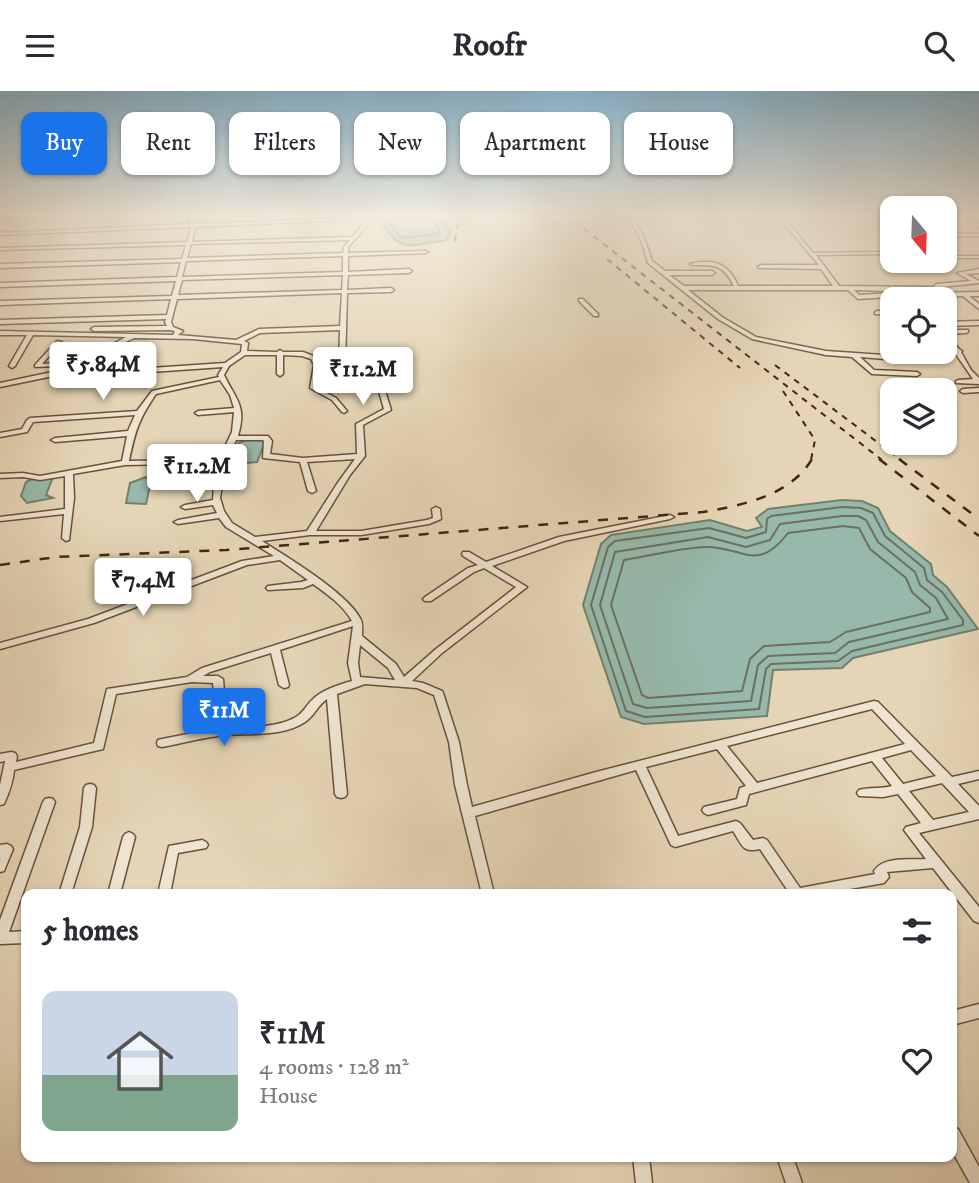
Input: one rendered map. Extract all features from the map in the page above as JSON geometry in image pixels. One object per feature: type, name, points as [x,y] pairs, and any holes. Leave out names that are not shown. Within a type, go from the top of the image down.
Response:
[{"type":"street","points":[[0,266],[27,265]]},
{"type":"street","points":[[171,332],[170,317],[183,265]]},
{"type":"street","points":[[342,369],[345,265]]},
{"type":"street","points":[[653,265],[720,318],[754,338],[790,348],[898,358],[959,351]]},
{"type":"street","points":[[722,265],[729,270],[736,286]]},
{"type":"street","points":[[761,267],[823,267],[836,288]]},
{"type":"street","points":[[0,285],[409,271]]},
{"type":"street","points":[[978,283],[960,273],[979,271]]},
{"type":"street","points":[[662,273],[712,273]]},
{"type":"street","points":[[941,287],[978,283]]},
{"type":"street","points":[[682,288],[736,286],[880,289]]},
{"type":"street","points":[[849,288],[858,297],[880,296]]},
{"type":"street","points":[[0,303],[391,290]]},
{"type":"street","points":[[957,294],[979,294]]},
{"type":"street","points":[[964,294],[979,307]]},
{"type":"street","points":[[580,300],[596,315]]},
{"type":"street","points":[[30,308],[35,302]]},
{"type":"street","points":[[15,322],[25,314]]},
{"type":"street","points":[[0,322],[170,317]]},
{"type":"street","points":[[87,320],[83,329],[171,332],[245,343],[244,353]]},
{"type":"street","points":[[957,328],[979,323]]},
{"type":"street","points":[[237,342],[259,331],[342,328]]},
{"type":"street","points":[[957,331],[966,331]]},
{"type":"street","points":[[0,333],[132,336],[171,332]]},
{"type":"street","points":[[0,362],[13,364],[31,334]]},
{"type":"street","points":[[0,385],[73,370],[88,363],[99,352],[122,344],[132,336]]},
{"type":"street","points":[[59,342],[37,366],[88,363],[151,370],[226,365],[244,353],[303,353],[314,358],[316,370],[313,388],[334,399],[344,411]]},
{"type":"street","points":[[957,348],[961,362],[979,381]]},
{"type":"street","points":[[280,352],[280,374]]},
{"type":"street","points":[[854,355],[872,372],[904,376],[917,374]]},
{"type":"street","points":[[220,465],[234,438],[237,410],[234,397],[222,378],[226,365]]},
{"type":"street","points":[[310,533],[339,490],[344,476],[361,456],[359,424],[388,410],[376,367],[316,370]]},
{"type":"street","points":[[125,463],[131,433],[139,413],[154,392],[222,378]]},
{"type":"street","points":[[958,382],[979,381]]},
{"type":"street","points":[[963,391],[979,390]]},
{"type":"street","points":[[198,413],[237,410]]},
{"type":"street","points":[[0,435],[25,431],[30,420],[139,413]]},
{"type":"street","points":[[55,440],[131,433]]},
{"type":"street","points":[[234,438],[265,438],[268,441],[265,456],[303,460],[361,456]]},
{"type":"street","points":[[303,460],[312,491]]},
{"type":"street","points":[[0,476],[23,475],[40,478],[125,463],[181,462],[220,465],[225,469],[216,487],[216,502],[220,515],[229,525],[314,580],[350,607],[357,622],[351,666],[356,680],[430,688],[438,693],[443,703],[487,889]]},
{"type":"street","points":[[66,538],[66,511],[72,494],[69,474]]},
{"type":"street","points":[[185,507],[216,502]]},
{"type":"street","points":[[254,540],[310,533],[361,533],[429,522],[437,519],[436,509]]},
{"type":"street","points":[[0,519],[66,511]]},
{"type":"street","points":[[178,521],[220,515]]},
{"type":"street","points":[[428,599],[483,565],[562,539],[670,517]]},
{"type":"street","points":[[402,684],[439,651],[522,587],[466,554]]},
{"type":"street","points":[[0,646],[91,621],[245,563],[279,558]]},
{"type":"street","points":[[271,588],[303,585],[314,580]]},
{"type":"street","points":[[10,767],[99,746],[111,691],[189,680],[196,675],[357,622]]},
{"type":"street","points":[[356,636],[392,666],[402,684]]},
{"type":"street","points":[[275,650],[284,685]]},
{"type":"street","points":[[196,675],[197,680],[218,679],[225,731]]},
{"type":"street","points":[[162,743],[225,731],[292,724],[304,718],[317,700],[364,681]]},
{"type":"street","points":[[332,693],[341,794]]},
{"type":"street","points":[[468,813],[639,765],[874,705],[979,814]]},
{"type":"street","points":[[720,745],[754,788]]},
{"type":"street","points":[[708,810],[742,802],[744,791],[913,746]]},
{"type":"street","points":[[0,758],[11,756],[0,801]]},
{"type":"street","points":[[874,756],[930,825]]},
{"type":"street","points":[[639,765],[675,842],[736,826],[750,846],[763,843],[793,889]]},
{"type":"street","points":[[945,778],[950,782],[979,775]]},
{"type":"street","points":[[863,793],[883,793],[945,778]]},
{"type":"street","points":[[67,889],[86,827],[90,788]]},
{"type":"street","points":[[21,937],[0,938],[49,802]]},
{"type":"street","points":[[979,814],[910,829],[979,917]]},
{"type":"street","points":[[115,889],[128,837]]},
{"type":"street","points":[[165,889],[173,849],[202,845]]},
{"type":"street","points":[[0,850],[7,849],[0,867]]},
{"type":"street","points":[[838,889],[880,879],[883,877],[880,871],[884,867],[937,863]]},
{"type":"street","points":[[957,1017],[979,1011]]},
{"type":"street","points":[[957,1144],[979,1183]]},
{"type":"street","points":[[642,1162],[644,1183]]},
{"type":"street","points":[[787,1162],[794,1183]]},
{"type":"water","points":[[261,439],[265,442],[257,462],[240,464],[227,460],[230,448],[243,441]]},
{"type":"water","points":[[53,477],[46,495],[53,498],[27,503],[21,496],[26,482],[34,478]]},
{"type":"water","points":[[146,477],[151,481],[146,504],[126,503],[130,483]]},
{"type":"water","points":[[842,500],[862,501],[878,508],[890,531],[931,564],[933,575],[947,587],[978,629],[853,658],[842,668],[773,670],[767,716],[644,724],[621,717],[583,605],[601,544],[611,535],[710,520],[747,531],[762,527],[756,518],[768,509]]},
{"type":"railway","points":[[614,265],[740,368]]},
{"type":"railway","points":[[631,265],[882,460]]},
{"type":"railway","points":[[775,365],[901,460]]},
{"type":"railway","points":[[783,391],[815,440],[811,460]]},
{"type":"railway","points":[[0,565],[56,557],[226,550],[703,512],[764,497],[791,482],[803,472],[812,459]]},
{"type":"railway","points":[[879,459],[979,536]]},
{"type":"railway","points":[[899,459],[979,519]]}]
